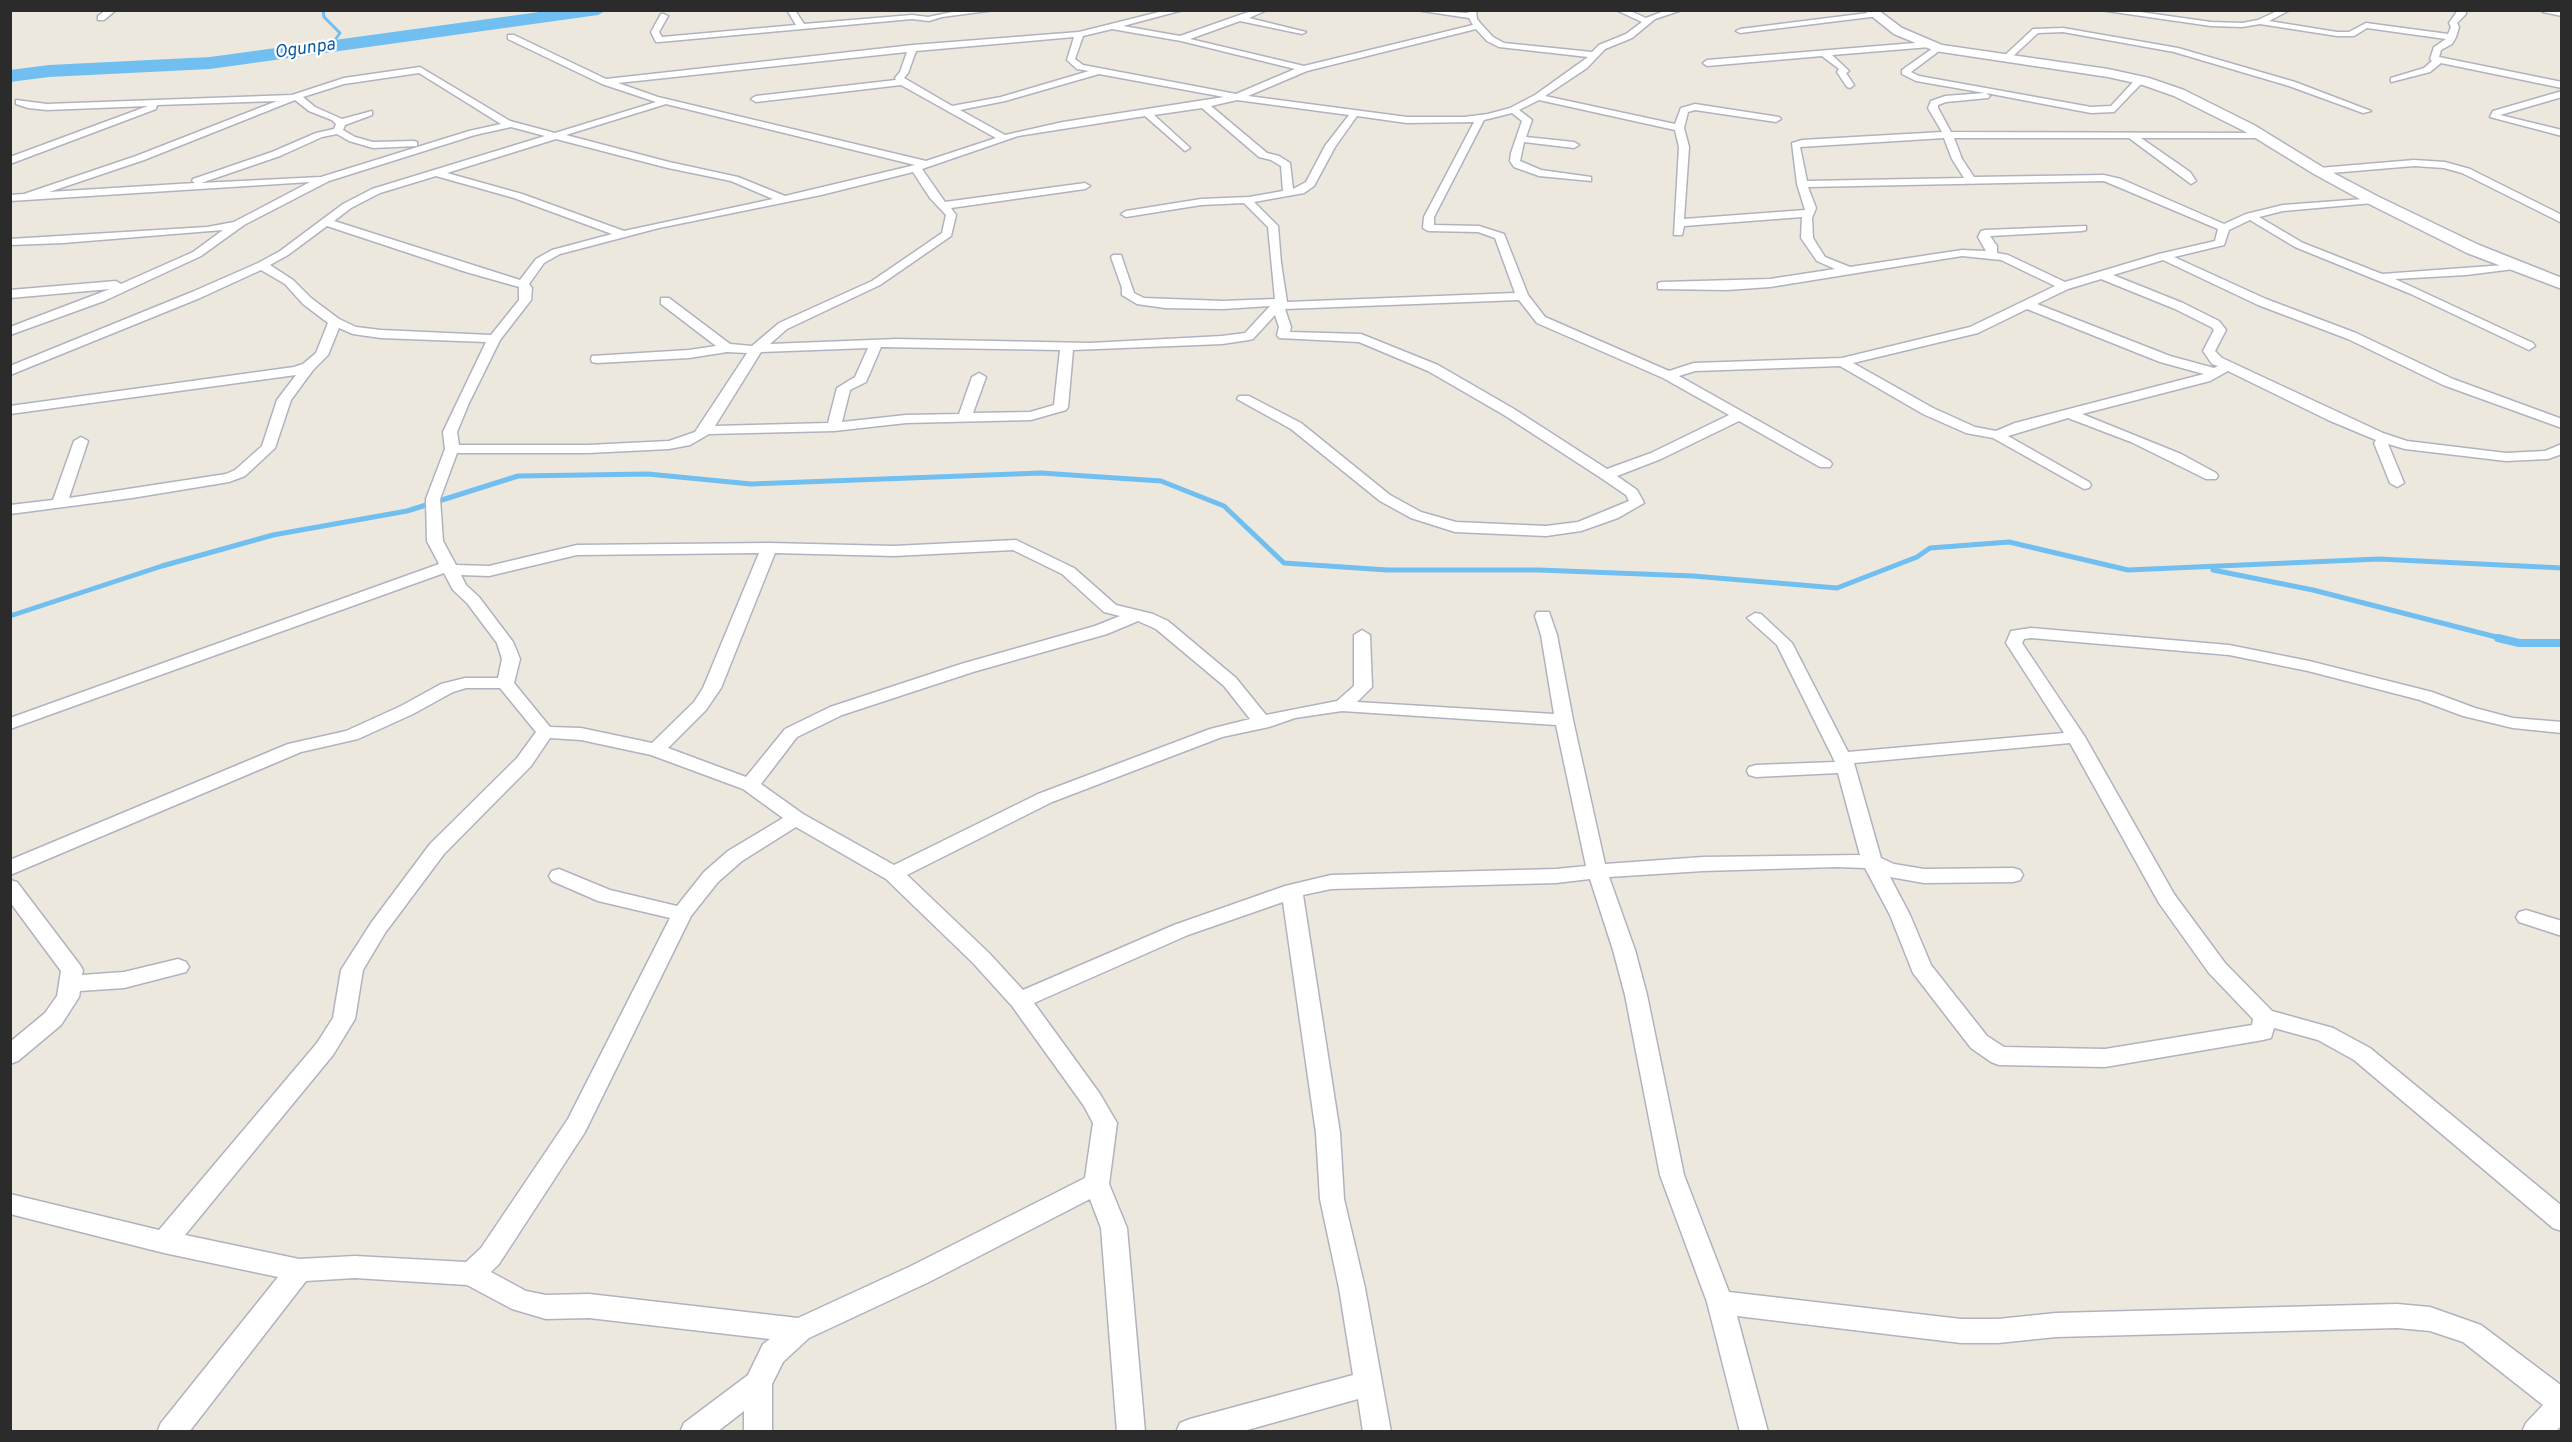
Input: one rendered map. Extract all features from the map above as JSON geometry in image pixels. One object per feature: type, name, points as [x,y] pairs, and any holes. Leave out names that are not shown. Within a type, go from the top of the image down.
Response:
[{"type":"street","points":[[101,18],[112,10]]},
{"type":"street","points":[[791,10],[801,27]]},
{"type":"street","points":[[664,16],[655,32],[659,40],[991,10]]},
{"type":"street","points":[[605,82],[914,48],[934,38],[1079,34],[1179,10]]},
{"type":"street","points":[[1181,39],[1263,10]]},
{"type":"street","points":[[1420,10],[1472,13],[1478,26],[1490,39],[1502,45],[1594,55]]},
{"type":"street","points":[[1620,10],[1647,21]]},
{"type":"street","points":[[1079,34],[1071,60],[1080,67],[1099,71],[1237,97],[1407,120],[1480,118],[1513,110],[1538,97],[1584,66],[1602,46],[1629,36],[1652,17],[1678,10]]},
{"type":"street","points":[[2104,10],[2211,24],[2241,25],[2259,22],[2286,10]]},
{"type":"street","points":[[2462,10],[2462,14],[2453,23],[2455,27],[2449,42],[2437,49],[2433,58],[2438,61],[2562,85]]},
{"type":"street","points":[[2546,10],[2562,14]]},
{"type":"street","points":[[1740,31],[1873,12],[1898,30],[1933,46]]},
{"type":"street","points":[[927,15],[934,38]]},
{"type":"street","points":[[1239,18],[1302,32]]},
{"type":"street","points":[[2259,22],[2337,34],[2351,34],[2366,25],[2452,37]]},
{"type":"street","points":[[1107,26],[1181,39],[1304,69]]},
{"type":"street","points":[[523,285],[540,261],[556,252],[687,217],[821,192],[921,166],[1004,138],[1063,125],[1204,105],[1237,97],[1304,69],[1478,26]]},
{"type":"street","points":[[2007,57],[2036,32],[2063,30],[2175,50],[2292,84],[2366,111]]},
{"type":"street","points":[[452,449],[588,449],[669,445],[692,439],[705,430],[756,349],[783,326],[876,283],[947,234],[951,215],[942,206],[921,166],[655,99],[605,82],[511,37]]},
{"type":"street","points":[[1933,46],[1905,72],[1916,78],[2076,108],[2104,110],[2114,109],[2137,83],[2144,81]]},
{"type":"street","points":[[1707,63],[1933,46],[2144,81],[2203,103],[2373,200],[2514,266],[2562,284]]},
{"type":"street","points":[[914,48],[904,73],[899,78],[902,82],[1004,138]]},
{"type":"street","points":[[1825,54],[1842,67],[1845,71],[1841,72],[1850,85]]},
{"type":"street","points":[[2394,80],[2427,70],[2438,61]]},
{"type":"street","points":[[25,197],[140,159],[314,89],[344,81],[424,70],[512,124],[668,165],[724,177],[783,199]]},
{"type":"street","points":[[950,110],[1022,94],[1099,71]]},
{"type":"street","points":[[756,99],[902,82]]},
{"type":"street","points":[[2551,84],[2562,92]]},
{"type":"street","points":[[1971,181],[1957,159],[1948,135],[1933,108],[1934,103],[1945,99],[1993,96],[2000,94],[1999,92]]},
{"type":"street","points":[[2562,92],[2494,115],[2503,120],[2562,133]]},
{"type":"street","points":[[19,102],[31,106],[47,106],[298,97],[340,127],[352,139],[374,145],[443,143]]},
{"type":"street","points":[[1538,97],[1680,128]]},
{"type":"street","points":[[10,161],[168,101]]},
{"type":"street","points":[[10,371],[196,295],[262,265],[284,253],[347,206],[369,194],[668,101]]},
{"type":"street","points":[[1204,105],[1263,155],[1275,158],[1286,165],[1288,193]]},
{"type":"street","points":[[1776,119],[1688,108],[1684,110],[1680,128],[1684,147],[1679,228],[1810,213]]},
{"type":"street","points":[[1513,110],[1527,120],[1515,161],[1518,165],[1539,173],[1587,179]]},
{"type":"street","points":[[185,187],[276,154],[369,113]]},
{"type":"street","points":[[1126,214],[1201,202],[1249,201],[1300,191],[1310,184],[1330,146],[1355,113]]},
{"type":"street","points":[[1148,114],[1185,148]]},
{"type":"street","points":[[1480,118],[1429,217],[1428,228],[1479,229],[1500,236],[1522,296],[1540,320],[1668,375],[1825,464]]},
{"type":"street","points":[[10,331],[131,284],[196,254],[240,223],[326,179],[472,133],[512,124]]},
{"type":"street","points":[[1847,270],[1821,259],[1807,238],[1807,218],[1811,208],[1802,184],[1795,145],[1948,135],[2259,135]]},
{"type":"street","points":[[2131,135],[2186,174],[2191,181]]},
{"type":"street","points":[[1521,139],[1574,145]]},
{"type":"street","points":[[2319,171],[2414,163],[2445,165],[2466,171],[2562,219]]},
{"type":"street","points":[[437,173],[518,196],[625,235]]},
{"type":"street","points":[[10,198],[326,179]]},
{"type":"street","points":[[1802,184],[2112,179],[2224,228],[2250,216],[2283,208],[2373,200]]},
{"type":"street","points":[[942,206],[1085,186]]},
{"type":"street","points":[[1249,201],[1249,204],[1273,226],[1279,304],[1285,327],[1283,335]]},
{"type":"street","points":[[2250,216],[2299,245],[2415,291],[2529,346]]},
{"type":"street","points":[[326,222],[470,270],[523,285],[526,288],[525,300],[494,339],[450,432],[452,449],[433,503],[435,541],[459,587],[473,600],[505,642],[511,659],[505,683]]},
{"type":"street","points":[[10,242],[207,230],[240,223]]},
{"type":"street","points":[[1992,254],[1991,246],[1984,237],[1985,233],[2082,228]]},
{"type":"street","points":[[1668,375],[1694,367],[1842,362],[1974,330],[2064,286],[2163,256],[2220,243],[2224,228]]},
{"type":"street","points":[[1662,286],[1727,286],[1770,283],[1962,253],[1992,254],[2004,257],[2064,286]]},
{"type":"street","points":[[2163,256],[2262,302],[2352,336],[2448,382],[2562,424]]},
{"type":"street","points":[[1117,257],[1128,295],[1141,302],[1223,305],[1522,296]]},
{"type":"street","points":[[262,265],[289,282],[333,328],[381,334],[494,339]]},
{"type":"street","points":[[2378,277],[2466,272],[2514,266]]},
{"type":"street","points":[[2100,274],[2179,306],[2215,324],[2220,330],[2209,351],[2222,370]]},
{"type":"street","points":[[10,294],[131,284]]},
{"type":"street","points":[[665,301],[727,348]]},
{"type":"street","points":[[1248,336],[1279,304]]},
{"type":"street","points":[[2026,304],[2165,359],[2222,370],[2405,445],[2506,457],[2548,455],[2562,448]]},
{"type":"street","points":[[10,510],[60,505],[229,478],[240,473],[268,448],[284,400],[308,367],[322,355],[333,328]]},
{"type":"street","points":[[597,359],[689,354],[727,348],[876,344],[1067,347],[1222,340],[1248,336],[1362,338],[1433,368],[1509,412],[1606,474],[1632,493],[1637,503],[1613,515],[1581,526],[1546,531],[1455,527],[1416,515],[1385,498],[1296,426],[1244,399]]},
{"type":"street","points":[[834,427],[844,388],[861,379],[876,344]]},
{"type":"street","points":[[705,430],[834,427],[906,419],[1031,416],[1058,409],[1062,400],[1067,347]]},
{"type":"street","points":[[1842,362],[1928,411],[1971,430],[1997,435],[2084,485]]},
{"type":"street","points":[[10,410],[296,371],[308,367]]},
{"type":"street","points":[[1997,435],[2020,426],[2222,370]]},
{"type":"street","points":[[965,417],[979,377]]},
{"type":"street","points":[[2070,414],[2136,439],[2211,476]]},
{"type":"street","points":[[1606,474],[1656,456],[1739,416]]},
{"type":"street","points":[[2385,438],[2381,443],[2397,483]]},
{"type":"street","points":[[60,505],[81,441]]},
{"type":"street","points":[[10,724],[449,568],[489,571],[577,550],[770,548],[894,551],[1016,545],[1068,571],[1110,609],[1147,618],[1162,625],[1230,682],[1263,723]]},
{"type":"street","points":[[656,750],[700,706],[712,688],[770,548]]},
{"type":"street","points":[[750,785],[776,749],[791,734],[836,711],[967,668],[1101,630],[1136,616]]},
{"type":"street","points":[[1543,616],[1549,635],[1563,720],[1598,871],[1636,995],[1672,1175],[1720,1302],[1754,1431]]},
{"type":"street","points":[[1755,618],[1784,643],[1845,762],[1872,862],[1900,915],[1921,968],[1979,1042],[1999,1056],[2105,1058],[2263,1032],[2264,1017]]},
{"type":"street","points":[[2562,728],[2513,723],[2469,712],[2426,696],[2309,666],[2229,650],[2031,633],[2017,635],[2014,643],[2076,737],[2166,898],[2217,968],[2264,1017],[2325,1034],[2362,1054],[2562,1221]]},
{"type":"street","points":[[1342,706],[1363,687],[1362,635]]},
{"type":"street","points":[[10,868],[295,748],[352,735],[407,710],[447,688],[474,682],[505,683],[545,732],[581,734],[656,750],[750,785],[796,818],[893,874],[981,958],[1020,1000],[1092,1100],[1105,1123],[1097,1184],[1114,1228],[1131,1431]]},
{"type":"street","points":[[893,874],[1044,798],[1216,734],[1295,713],[1342,706],[1563,720]]},
{"type":"street","points":[[164,1242],[325,1049],[344,1019],[352,970],[397,901],[437,849],[488,801],[524,762],[545,732]]},
{"type":"street","points":[[1756,771],[2076,737]]},
{"type":"street","points":[[471,1274],[490,1257],[577,1125],[682,914],[711,877],[735,856],[796,818]]},
{"type":"street","points":[[1020,1000],[1181,930],[1292,891],[1331,882],[1556,876],[1598,871],[1748,862],[1836,860],[1872,862],[1890,870],[1924,876],[2013,875]]},
{"type":"street","points":[[559,876],[605,896],[682,914]]},
{"type":"street","points":[[10,887],[72,970],[72,984],[68,997],[53,1019],[10,1055]]},
{"type":"street","points":[[1292,891],[1328,1133],[1332,1199],[1352,1288],[1377,1431]]},
{"type":"street","points":[[2526,917],[2562,930]]},
{"type":"street","points":[[72,984],[124,980],[178,967]]},
{"type":"street","points":[[758,1431],[758,1384],[773,1353],[800,1330],[920,1274],[1097,1184]]},
{"type":"street","points":[[10,1204],[164,1242],[299,1270],[356,1267],[471,1274],[521,1301],[546,1307],[589,1306],[800,1330]]},
{"type":"street","points":[[171,1431],[299,1270]]},
{"type":"street","points":[[1720,1302],[1961,1331],[1998,1331],[2056,1325],[2397,1316],[2430,1319],[2472,1334],[2562,1404],[2536,1431]]},
{"type":"street","points":[[694,1431],[758,1384]]},
{"type":"street","points":[[1190,1431],[1368,1384]]},
{"type":"waterway","points":[[323,10],[324,17],[340,33],[330,47]]},
{"type":"waterway","name":"Ogunpa","points":[[10,76],[49,71],[210,63],[598,10]]},
{"type":"waterway","points":[[10,616],[162,566],[273,535],[407,511],[518,476],[648,474],[751,484],[1041,473],[1161,481],[1224,506],[1284,563],[1387,570],[1539,570],[1693,576],[1837,588],[1917,557],[1930,548],[2009,542],[2128,570],[2379,559],[2562,568]]},
{"type":"waterway","points":[[2213,570],[2313,590],[2504,639]]},
{"type":"waterway","points":[[2498,638],[2519,643],[2562,643]]}]
